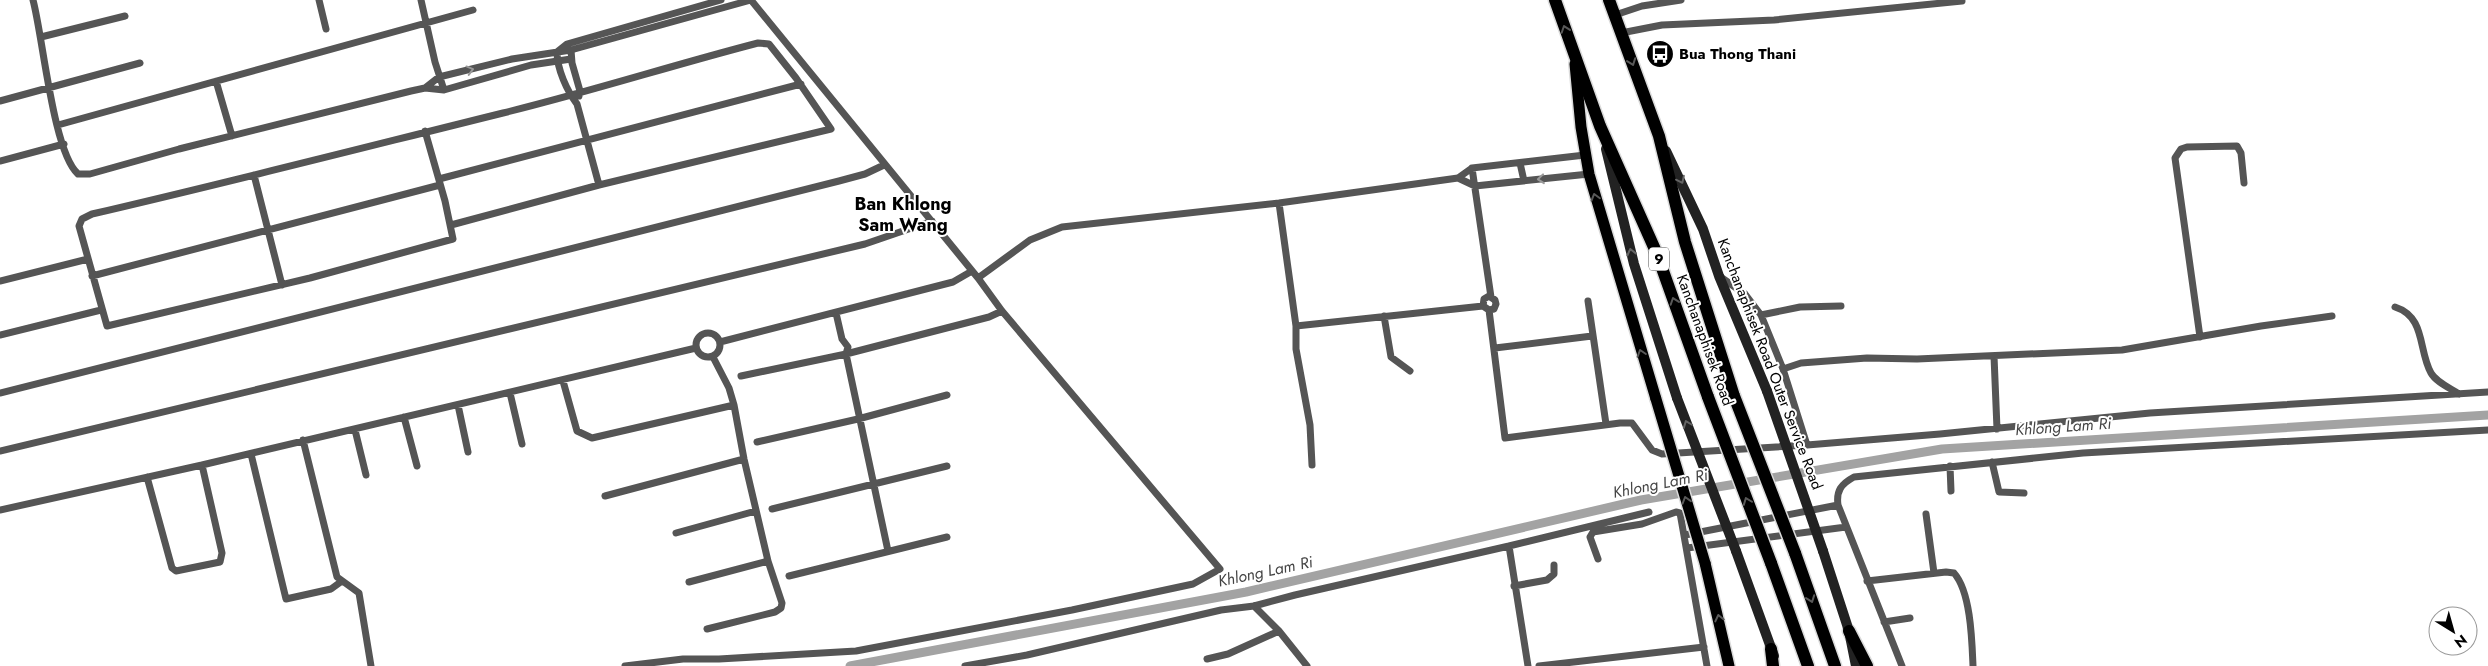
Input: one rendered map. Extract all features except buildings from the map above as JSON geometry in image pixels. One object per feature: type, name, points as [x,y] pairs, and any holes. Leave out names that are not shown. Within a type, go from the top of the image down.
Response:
[{"type":"highway","name":"Kanchanaphisek Road","points":[[1554,0],[1600,126],[1657,254],[1808,666]]},
{"type":"highway","name":"Kanchanaphisek Road","points":[[1612,1],[1615,16],[1659,136],[1685,242],[1734,396],[1795,553],[1835,666]]},
{"type":"highway","points":[[1849,631],[1867,666]]},
{"type":"highway","points":[[1771,649],[1773,666]]},
{"type":"main road","points":[[1575,59],[1585,155],[1589,174],[1705,564],[1728,666]]},
{"type":"main road","points":[[1600,126],[1634,264],[1677,398],[1778,666]]},
{"type":"main road","name":"Kanchanaphisek Road Outer Service Road","points":[[1659,136],[1703,229],[1719,276],[1767,391],[1849,631],[1856,666]]},
{"type":"street","points":[[33,0],[41,37],[48,88],[72,169],[78,174],[425,88],[444,90],[531,65],[571,60]]},
{"type":"street","points":[[320,0],[326,29]]},
{"type":"street","points":[[421,0],[439,77],[444,90]]},
{"type":"street","points":[[557,52],[567,44],[721,0]]},
{"type":"street","points":[[425,88],[439,77],[528,56],[571,50],[751,0],[884,166],[978,278],[1002,311],[1220,570],[1192,584],[1072,610],[856,651],[719,659],[683,659],[625,666]]},
{"type":"street","points":[[1615,16],[1642,6],[1681,0]]},
{"type":"street","points":[[1621,33],[1662,25],[1774,20],[1962,1]]},
{"type":"street","points":[[58,125],[426,21],[473,10]]},
{"type":"street","points":[[41,37],[125,16]]},
{"type":"street","points":[[425,131],[440,182],[450,225],[454,236],[453,239],[448,242],[282,285],[111,327],[107,326],[79,226],[82,220],[92,214],[425,131],[504,113],[698,58],[766,42],[801,84],[831,129],[599,185],[450,225]]},
{"type":"street","points":[[571,50],[571,60],[580,91],[577,104]]},
{"type":"street","points":[[557,52],[558,61],[570,94],[577,104],[599,185]]},
{"type":"street","points":[[528,56],[531,65]]},
{"type":"street","points":[[0,101],[140,63]]},
{"type":"street","points":[[216,81],[232,136]]},
{"type":"street","points":[[92,276],[269,230],[587,139],[801,84]]},
{"type":"street","points":[[0,161],[64,144]]},
{"type":"street","points":[[2200,337],[2174,158],[2181,149],[2187,147],[2237,146],[2241,153],[2244,183]]},
{"type":"street","points":[[978,278],[1030,240],[1062,227],[1279,203],[1458,178],[1472,168],[1585,155]]},
{"type":"street","points":[[1520,163],[1524,181]]},
{"type":"street","points":[[0,393],[839,181],[865,174],[884,166]]},
{"type":"street","points":[[1296,326],[1384,316],[1486,308],[1496,304],[1491,297],[1472,168]]},
{"type":"street","points":[[1458,178],[1475,186],[1589,174]]},
{"type":"street","points":[[254,175],[282,285]]},
{"type":"street","points":[[1279,203],[1296,326],[1296,349],[1310,426],[1312,465]]},
{"type":"street","points":[[0,451],[865,244],[932,222]]},
{"type":"street","points":[[0,281],[88,259]]},
{"type":"street","points":[[720,342],[953,282],[972,271]]},
{"type":"street","points":[[1719,276],[1745,294],[1761,315],[1811,444]]},
{"type":"street","points":[[1491,297],[1484,299],[1495,348],[1505,438],[1606,424],[1632,423],[1652,450],[1662,454],[1997,429],[2150,413],[2488,392]]},
{"type":"street","points":[[1588,301],[1606,424]]},
{"type":"street","points":[[1761,315],[1800,307],[1841,306]]},
{"type":"street","points":[[2395,307],[2402,309],[2415,322],[2431,374],[2460,394]]},
{"type":"street","points":[[0,335],[101,310]]},
{"type":"street","points":[[741,376],[846,354],[988,317],[1002,311]]},
{"type":"street","points":[[836,313],[842,339],[848,347],[846,354],[858,419],[888,551]]},
{"type":"street","points":[[1384,316],[1391,357],[1410,371]]},
{"type":"street","points":[[1783,368],[1813,362],[1867,358],[1917,359],[2122,350],[2332,316]]},
{"type":"street","points":[[708,333],[718,337],[720,342],[719,351],[713,357],[702,356],[696,348],[698,338],[708,333]]},
{"type":"street","points":[[1495,348],[1592,336]]},
{"type":"street","points":[[0,510],[202,466],[303,440],[355,430],[696,348]]},
{"type":"street","points":[[1994,356],[1997,429]]},
{"type":"street","points":[[707,629],[776,612],[781,608],[782,603],[768,561],[744,459],[730,388],[713,357]]},
{"type":"street","points":[[563,381],[577,431],[592,438],[734,405]]},
{"type":"street","points":[[510,393],[522,444]]},
{"type":"street","points":[[758,442],[858,419],[947,395]]},
{"type":"street","points":[[458,405],[468,452]]},
{"type":"street","points":[[404,418],[417,466]]},
{"type":"street","points":[[355,430],[366,475]]},
{"type":"street","points":[[1902,666],[1838,505],[1838,492],[1841,486],[1854,477],[2083,454],[2488,430]]},
{"type":"street","points":[[303,440],[337,577],[359,593],[371,666]]},
{"type":"street","points":[[251,454],[286,599],[331,589],[342,581]]},
{"type":"street","points":[[605,496],[744,459]]},
{"type":"street","points":[[1992,462],[1997,490],[2002,494],[2024,493]]},
{"type":"street","points":[[148,477],[172,568],[176,571],[213,564],[220,562],[222,554],[202,466]]},
{"type":"street","points":[[772,509],[947,466]]},
{"type":"street","points":[[1950,466],[1952,491]]},
{"type":"street","points":[[1685,535],[1838,505]]},
{"type":"street","points":[[676,533],[756,511]]},
{"type":"street","points":[[964,666],[1036,653],[1222,610],[1254,606],[1295,594],[1509,546],[1649,512]]},
{"type":"street","points":[[1598,559],[1590,537],[1593,532],[1642,524],[1678,512],[1685,535],[1689,570],[1707,666]]},
{"type":"street","points":[[1926,514],[1934,573]]},
{"type":"street","points":[[1687,548],[1846,527]]},
{"type":"street","points":[[789,576],[947,537]]},
{"type":"street","points":[[1509,546],[1528,666]]},
{"type":"street","points":[[689,582],[768,561]]},
{"type":"street","points":[[1514,586],[1547,580],[1554,574],[1554,565]]},
{"type":"street","points":[[1867,581],[1951,572],[1960,582],[1970,626],[1973,666]]},
{"type":"street","points":[[1254,606],[1280,631],[1307,666]]},
{"type":"street","points":[[1884,622],[1910,618]]},
{"type":"street","points":[[1207,659],[1228,654],[1280,631]]},
{"type":"street","points":[[1539,666],[1704,647]]},
{"type":"waterway","name":"Khlong Lam Ri","points":[[850,666],[1246,592],[1641,500],[1942,449],[2488,415]]},
{"type":"place","name":"Bua Thong Thani","points":[[1660,54]]},
{"type":"district","name":"Ban Khlong Sam Wang","points":[[903,214]]}]
